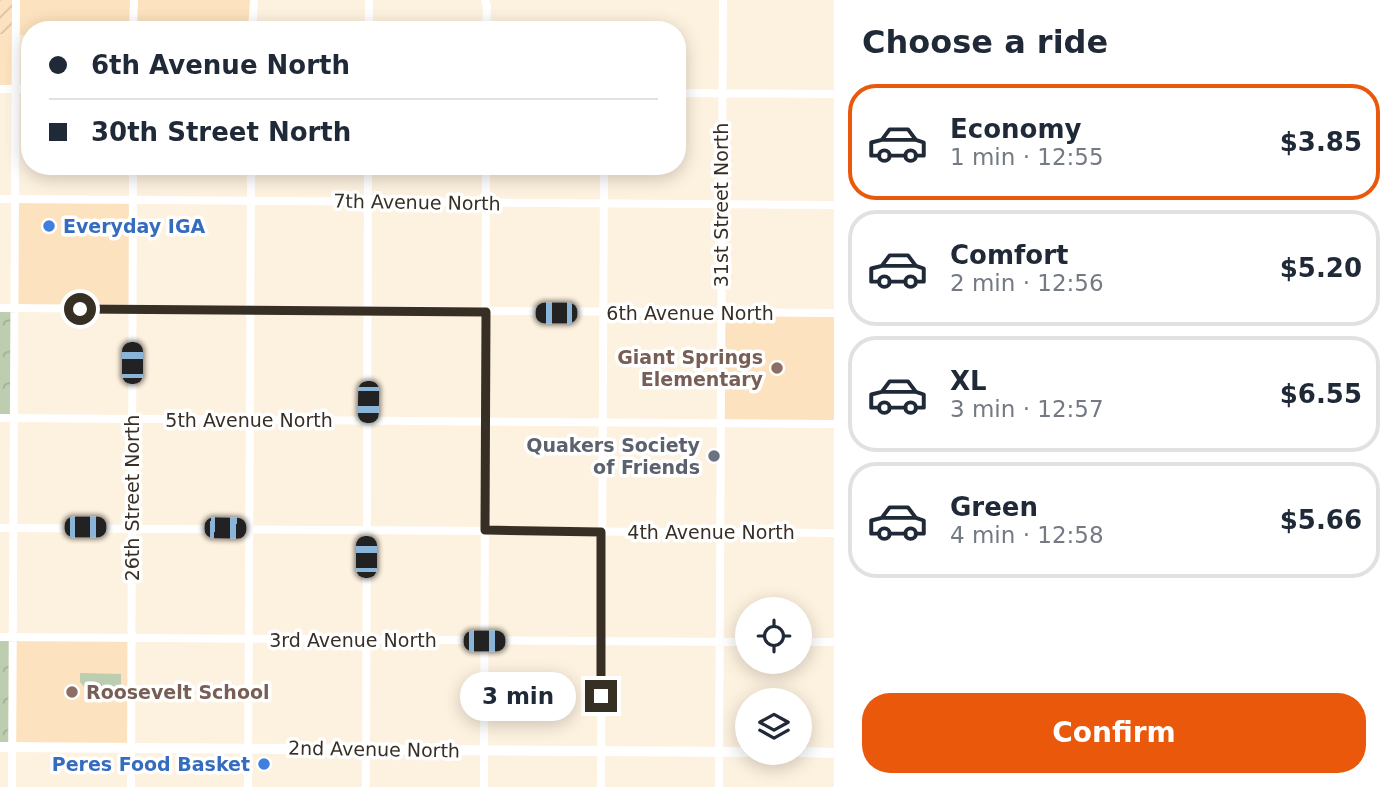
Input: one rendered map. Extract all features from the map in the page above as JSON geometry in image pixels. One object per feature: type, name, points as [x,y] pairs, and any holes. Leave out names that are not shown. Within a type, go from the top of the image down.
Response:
[{"type":"main road","name":"2nd Avenue North","points":[[0,747],[735,752]]},
{"type":"main road","points":[[812,752],[834,752]]},
{"type":"street","points":[[12,787],[16,0]]},
{"type":"street","points":[[133,21],[134,0]]},
{"type":"street","points":[[253,21],[254,0]]},
{"type":"street","points":[[369,0],[369,21]]},
{"type":"street","points":[[485,0],[486,21]]},
{"type":"street","name":"31st Street North","points":[[719,787],[723,0]]},
{"type":"street","points":[[0,89],[21,89]]},
{"type":"street","points":[[686,93],[834,94]]},
{"type":"street","name":"26th Street North","points":[[131,787],[132,175]]},
{"type":"street","points":[[248,787],[251,175]]},
{"type":"street","points":[[366,787],[368,175]]},
{"type":"street","points":[[484,787],[486,175]]},
{"type":"street","points":[[601,787],[604,175]]},
{"type":"street","name":"7th Avenue North","points":[[0,199],[834,205]]},
{"type":"street","name":"6th Avenue North","points":[[0,308],[834,313]]},
{"type":"street","name":"5th Avenue North","points":[[0,418],[834,424]]},
{"type":"street","name":"4th Avenue North","points":[[0,528],[834,533]]},
{"type":"street","name":"3rd Avenue North","points":[[0,637],[735,642]]},
{"type":"street","points":[[812,642],[834,642]]},
{"type":"shaded area","points":[[0,0],[16,0],[16,35],[0,34]]},
{"type":"shaded area","points":[[16,0],[252,0],[252,21],[21,21],[21,35],[16,35],[16,89],[0,89],[0,34],[16,34]]},
{"type":"shaded area","points":[[15,199],[132,200],[132,309],[15,308]]},
{"type":"shaded area","name":"Giant Springs Elementary","points":[[834,313],[834,424],[720,423],[720,314]]},
{"type":"shaded area","name":"Roosevelt School","points":[[14,637],[131,637],[131,748],[13,747]]},
{"type":"green space","points":[[0,308],[15,308],[15,418],[0,418]]},
{"type":"green space","points":[[0,637],[14,637],[13,747],[0,747]]},
{"type":"green space","points":[[80,673],[121,674],[121,693],[89,693],[80,682]]},
{"type":"place","name":"Everyday IGA","points":[[49,226]]},
{"type":"place","name":"Giant Springs Elementary","points":[[777,368]]},
{"type":"place","name":"Quakers Society of Friends","points":[[714,456]]},
{"type":"place","name":"Roosevelt School","points":[[72,692]]},
{"type":"place","name":"Peres Food Basket","points":[[264,764]]},
{"type":"route","points":[[80,309],[486,312],[485,530],[601,532],[601,696]]}]
